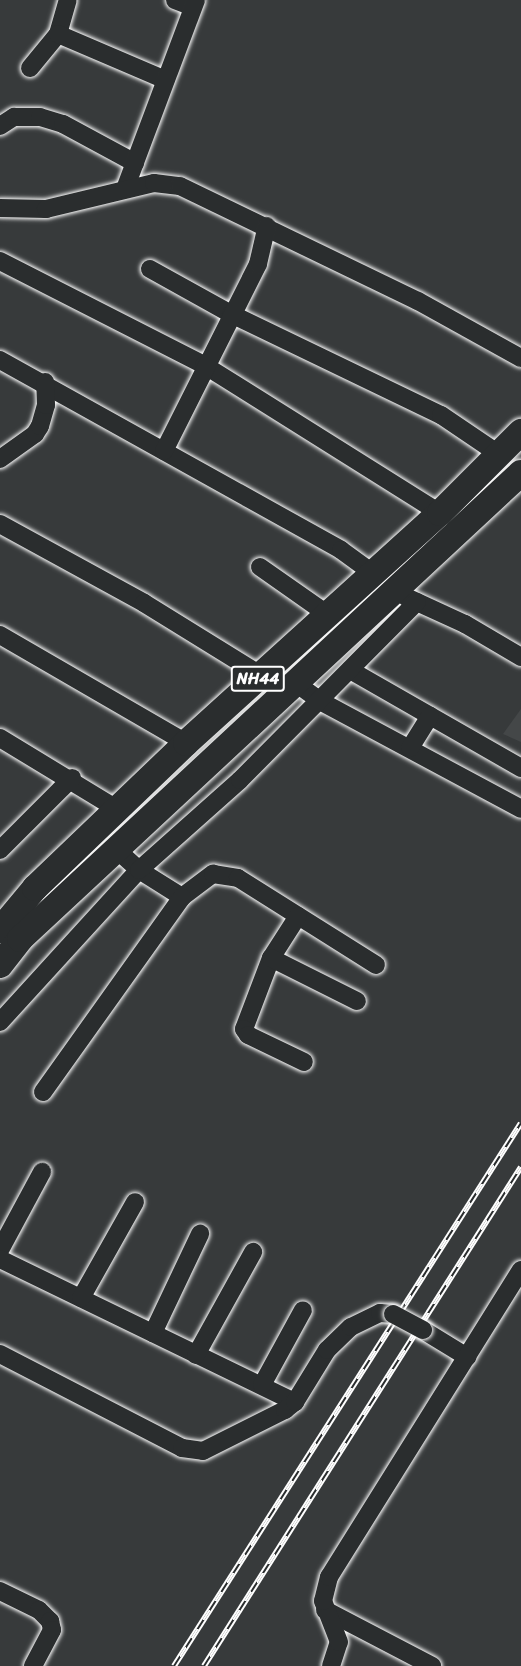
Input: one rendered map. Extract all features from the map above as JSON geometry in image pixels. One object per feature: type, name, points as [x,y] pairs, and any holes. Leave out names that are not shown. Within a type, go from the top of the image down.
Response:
[{"type":"highway","name":"NH44","points":[[0,930],[35,888],[186,742],[262,676],[371,572],[440,513],[521,432]]},
{"type":"highway","name":"NH44","points":[[0,965],[20,939],[297,684],[521,473]]},
{"type":"street","points":[[30,69],[58,34],[68,0]]},
{"type":"street","points":[[125,189],[194,4],[175,0]]},
{"type":"street","points":[[58,34],[166,80]]},
{"type":"street","points":[[0,126],[14,117],[40,117],[63,124],[135,164]]},
{"type":"street","points":[[0,208],[46,209],[154,183],[180,186],[267,226],[521,358]]},
{"type":"street","points":[[164,450],[204,365],[262,253],[267,226]]},
{"type":"street","points":[[0,261],[204,365],[440,513]]},
{"type":"street","points":[[150,269],[231,314],[441,415],[500,455]]},
{"type":"street","points":[[0,360],[45,382],[341,550],[371,572]]},
{"type":"street","points":[[0,459],[35,434],[44,418],[45,382]]},
{"type":"street","points":[[0,524],[144,603],[262,676]]},
{"type":"street","points":[[260,567],[327,614]]},
{"type":"street","points":[[394,592],[465,624],[521,657]]},
{"type":"street","points":[[0,1022],[139,870],[240,780],[417,602]]},
{"type":"street","points":[[0,635],[186,742]]},
{"type":"street","points":[[350,670],[521,768]]},
{"type":"street","points":[[297,684],[320,701],[521,809]]},
{"type":"street","points":[[410,748],[430,716]]},
{"type":"street","points":[[0,738],[72,778],[117,809]]},
{"type":"street","points":[[1,847],[72,778]]},
{"type":"street","points":[[117,850],[139,870],[182,897]]},
{"type":"street","points":[[43,1092],[182,897],[204,878],[227,875],[376,964]]},
{"type":"street","points":[[298,916],[271,958],[244,1029],[248,1035],[304,1062]]},
{"type":"street","points":[[271,958],[357,1001]]},
{"type":"street","points":[[0,1250],[42,1172]]},
{"type":"street","points":[[81,1298],[135,1202]]},
{"type":"street","points":[[153,1333],[200,1234]]},
{"type":"street","points":[[196,1355],[253,1252]]},
{"type":"street","points":[[0,1260],[295,1402]]},
{"type":"street","points":[[331,1666],[339,1642],[325,1611],[329,1577],[521,1270]]},
{"type":"street","points":[[262,1385],[303,1310]]},
{"type":"street","points":[[0,1354],[182,1448],[194,1450],[215,1447],[295,1402],[327,1350],[351,1327],[380,1313],[393,1314],[467,1357]]},
{"type":"street","points":[[0,1591],[32,1606],[50,1621],[52,1630],[33,1666]]},
{"type":"street","points":[[325,1611],[432,1666]]},
{"type":"shaded area","points":[[521,709],[521,742],[503,734]]},
{"type":"railway","points":[[174,1666],[521,1123]]},
{"type":"railway","points":[[204,1666],[521,1167]]}]
